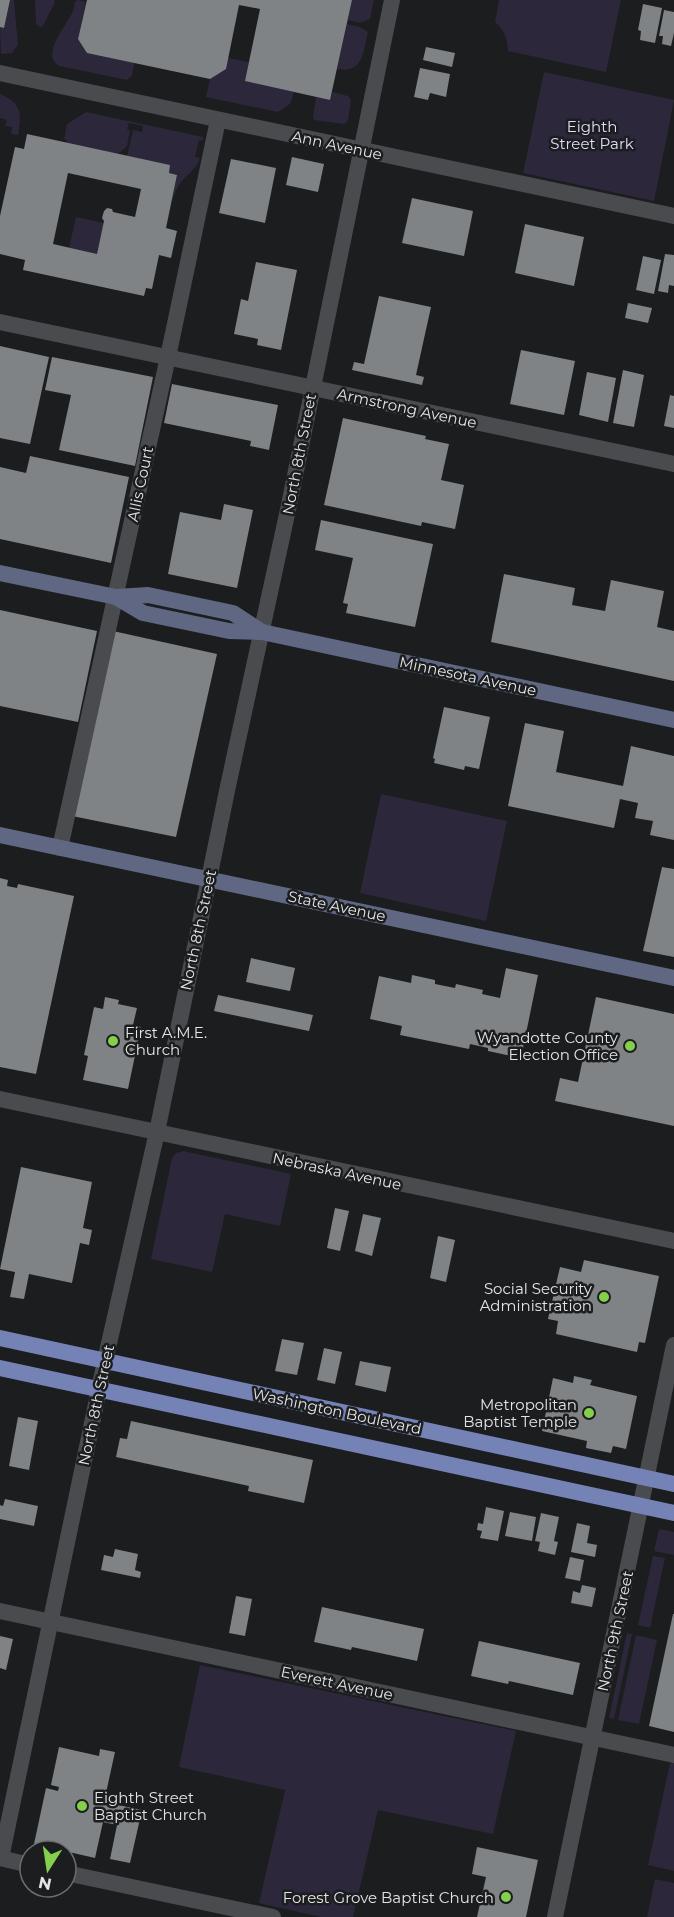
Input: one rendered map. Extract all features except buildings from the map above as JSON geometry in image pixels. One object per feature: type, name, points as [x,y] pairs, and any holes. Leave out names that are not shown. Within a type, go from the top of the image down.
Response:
[{"type":"main road","name":"Minnesota Avenue","points":[[0,573],[116,597],[142,613],[229,631],[262,632],[674,720]]},
{"type":"main road","name":"State Avenue","points":[[0,835],[674,978]]},
{"type":"main road","name":"Washington Boulevard","points":[[0,1338],[674,1484]]},
{"type":"main road","name":"Washington Boulevard","points":[[0,1368],[674,1513]]},
{"type":"street","name":"North 8th Street","points":[[1,1858],[105,1361],[157,1132],[392,0]]},
{"type":"street","name":"Ann Avenue","points":[[0,73],[674,216]]},
{"type":"street","name":"Allis Court","points":[[60,848],[218,120]]},
{"type":"street","name":"Armstrong Avenue","points":[[0,322],[674,464]]},
{"type":"street","name":"Nebraska Avenue","points":[[0,1100],[674,1242]]},
{"type":"street","name":"North 9th Street","points":[[555,1917],[674,1345]]},
{"type":"street","name":"Everett Avenue","points":[[0,1611],[674,1755]]},
{"type":"street","points":[[1,1858],[18,1862]]},
{"type":"street","points":[[78,1876],[273,1917]]},
{"type":"green space","points":[[10,0],[14,0],[18,45],[12,53],[1,54],[0,27],[4,28]]},
{"type":"green space","points":[[35,0],[54,0],[55,2],[43,26],[40,27],[36,24]]},
{"type":"green space","points":[[78,0],[86,2],[78,39],[134,63],[132,76],[127,80],[59,66],[54,61],[53,48]]},
{"type":"green space","points":[[352,0],[374,0],[370,19],[360,23],[348,20]]},
{"type":"green space","points":[[499,0],[621,0],[606,72],[508,51],[505,35],[495,22]]},
{"type":"green space","points":[[347,24],[360,27],[368,32],[365,46],[361,60],[353,68],[337,69]]},
{"type":"green space","points":[[228,58],[249,62],[246,81],[294,92],[290,104],[278,112],[206,97],[210,79]]},
{"type":"green space","name":"Eighth Street Park","points":[[544,72],[674,100],[654,201],[523,173]]},
{"type":"green space","points":[[332,92],[348,96],[351,100],[348,120],[344,124],[314,120],[316,97],[330,100]]},
{"type":"green space","points":[[0,94],[13,101],[19,110],[18,135],[11,134],[12,127],[5,126],[7,120],[0,118]]},
{"type":"green space","points":[[86,112],[203,137],[203,140],[199,140],[195,157],[200,158],[193,170],[179,185],[171,206],[177,175],[169,173],[170,165],[127,156],[133,130],[142,132],[143,126],[129,123],[127,146],[118,154],[67,143],[64,139],[67,124]]},
{"type":"green space","points":[[76,217],[104,223],[97,254],[69,248]]},
{"type":"green space","points":[[381,794],[507,821],[486,921],[360,893]]},
{"type":"green space","points":[[183,1151],[291,1174],[280,1226],[225,1214],[212,1272],[151,1259],[172,1158],[176,1153]]},
{"type":"green space","points":[[659,1529],[674,1532],[674,1555],[654,1551]]},
{"type":"green space","points":[[653,1556],[665,1558],[650,1628],[638,1625]]},
{"type":"green space","points":[[627,1633],[632,1634],[614,1719],[609,1718]]},
{"type":"green space","points":[[636,1635],[657,1640],[639,1724],[618,1720]]},
{"type":"green space","points":[[200,1665],[516,1731],[493,1834],[378,1810],[353,1917],[321,1917],[259,1903],[285,1790],[179,1767]]},
{"type":"green space","points":[[670,1763],[674,1763],[674,1871],[648,1865]]},
{"type":"green space","points":[[655,1879],[674,1883],[674,1917],[647,1917]]},
{"type":"place","name":"First A.M.E. Church","points":[[113,1041]]},
{"type":"place","name":"Wyandotte County Election Office","points":[[630,1046]]},
{"type":"place","name":"Social Security Administration","points":[[604,1297]]},
{"type":"place","name":"Metropolitan Baptist Temple","points":[[589,1413]]},
{"type":"place","name":"Eighth Street Baptist Church","points":[[82,1806]]},
{"type":"place","name":"Forest Grove Baptist Church","points":[[506,1897]]}]
